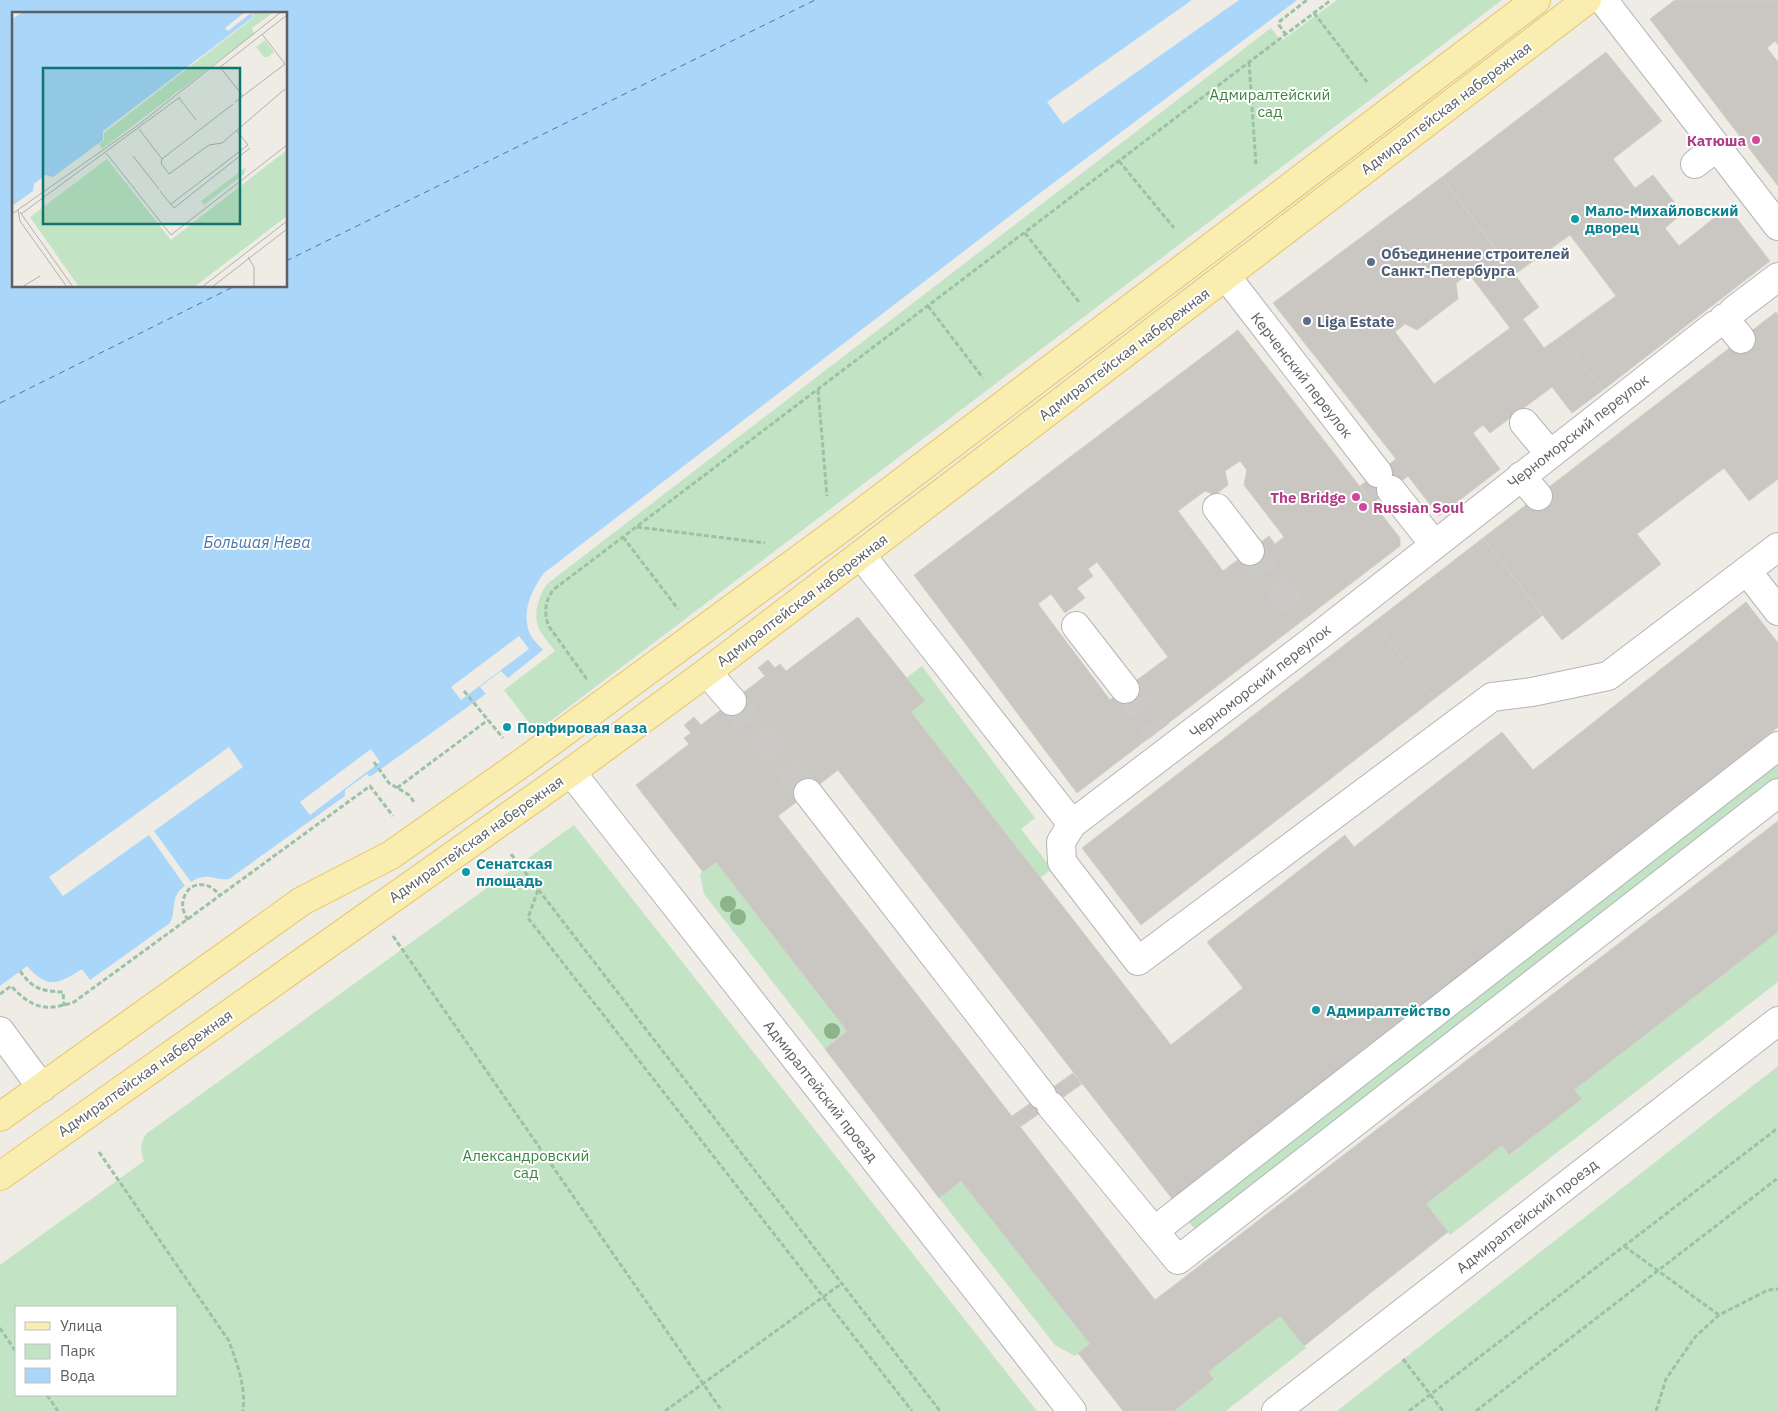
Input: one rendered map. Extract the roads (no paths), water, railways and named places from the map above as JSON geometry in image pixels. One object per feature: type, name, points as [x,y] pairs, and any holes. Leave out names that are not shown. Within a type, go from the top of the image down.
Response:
[{"type":"main road","name":"Адмиралтейская набережная","points":[[0,1117],[302,901],[391,855],[530,757],[859,514],[1536,0]]},
{"type":"main road","name":"Адмиралтейская набережная","points":[[0,1176],[571,772],[707,672],[1587,0]]},
{"type":"street","points":[[1603,0],[1778,226]]},
{"type":"street","points":[[1695,164],[1717,147]]},
{"type":"street","name":"Керченский переулок","points":[[1226,276],[1434,544]]},
{"type":"street","name":"Черноморский переулок","points":[[1072,824],[1165,740],[1309,629],[1434,544],[1529,486],[1550,454],[1778,278]]},
{"type":"street","points":[[1724,318],[1741,339]]},
{"type":"street","points":[[1524,423],[1550,454]]},
{"type":"street","points":[[1217,508],[1250,551]]},
{"type":"street","points":[[861,555],[1072,824],[1061,842],[1062,862],[1138,961],[1492,697],[1532,692],[1608,676],[1778,547]]},
{"type":"street","points":[[1747,571],[1778,611]]},
{"type":"street","points":[[1076,626],[1125,689]]},
{"type":"street","points":[[707,672],[732,701]]},
{"type":"street","points":[[1154,1231],[1778,746]]},
{"type":"street","name":"Адмиралтейский проезд","points":[[571,772],[1072,1411]]},
{"type":"street","points":[[808,793],[1046,1100],[1178,1260],[1778,793]]},
{"type":"street","name":"Адмиралтейский проезд","points":[[1276,1411],[1778,1021]]},
{"type":"street","points":[[0,1030],[42,1088]]},
{"type":"water","name":"Большая Нева","points":[[0,0],[1297,0],[1032,199],[544,573],[531,594],[527,610],[527,626],[530,634],[543,650],[508,678],[501,671],[480,687],[486,694],[370,777],[367,774],[345,790],[345,796],[229,879],[205,877],[182,888],[176,896],[170,923],[90,980],[82,969],[66,979],[53,982],[47,981],[27,966],[0,986]]},
{"type":"tunnel","points":[[1250,551],[1303,620]]},
{"type":"tunnel","points":[[1125,689],[1158,732]]},
{"type":"tunnel","points":[[732,701],[808,793]]},
{"type":"place","name":"Катюша","points":[[1756,140]]},
{"type":"place","name":"Мало-Михайловский дворец","points":[[1575,219]]},
{"type":"place","name":"Объединение строителей Санкт-Петербурга","points":[[1371,262]]},
{"type":"place","name":"Liga Estate","points":[[1307,321]]},
{"type":"place","name":"The Bridge","points":[[1356,497]]},
{"type":"place","name":"Russian Soul","points":[[1363,507]]},
{"type":"place","name":"Порфировая ваза","points":[[507,727]]},
{"type":"place","name":"Сенатская площадь","points":[[466,872]]},
{"type":"place","name":"Адмиралтейство","points":[[1316,1010]]},
{"type":"park label","name":"Адмиралтейский сад","points":[[1270,102]]},
{"type":"park label","name":"Александровский сад","points":[[526,1164]]}]
